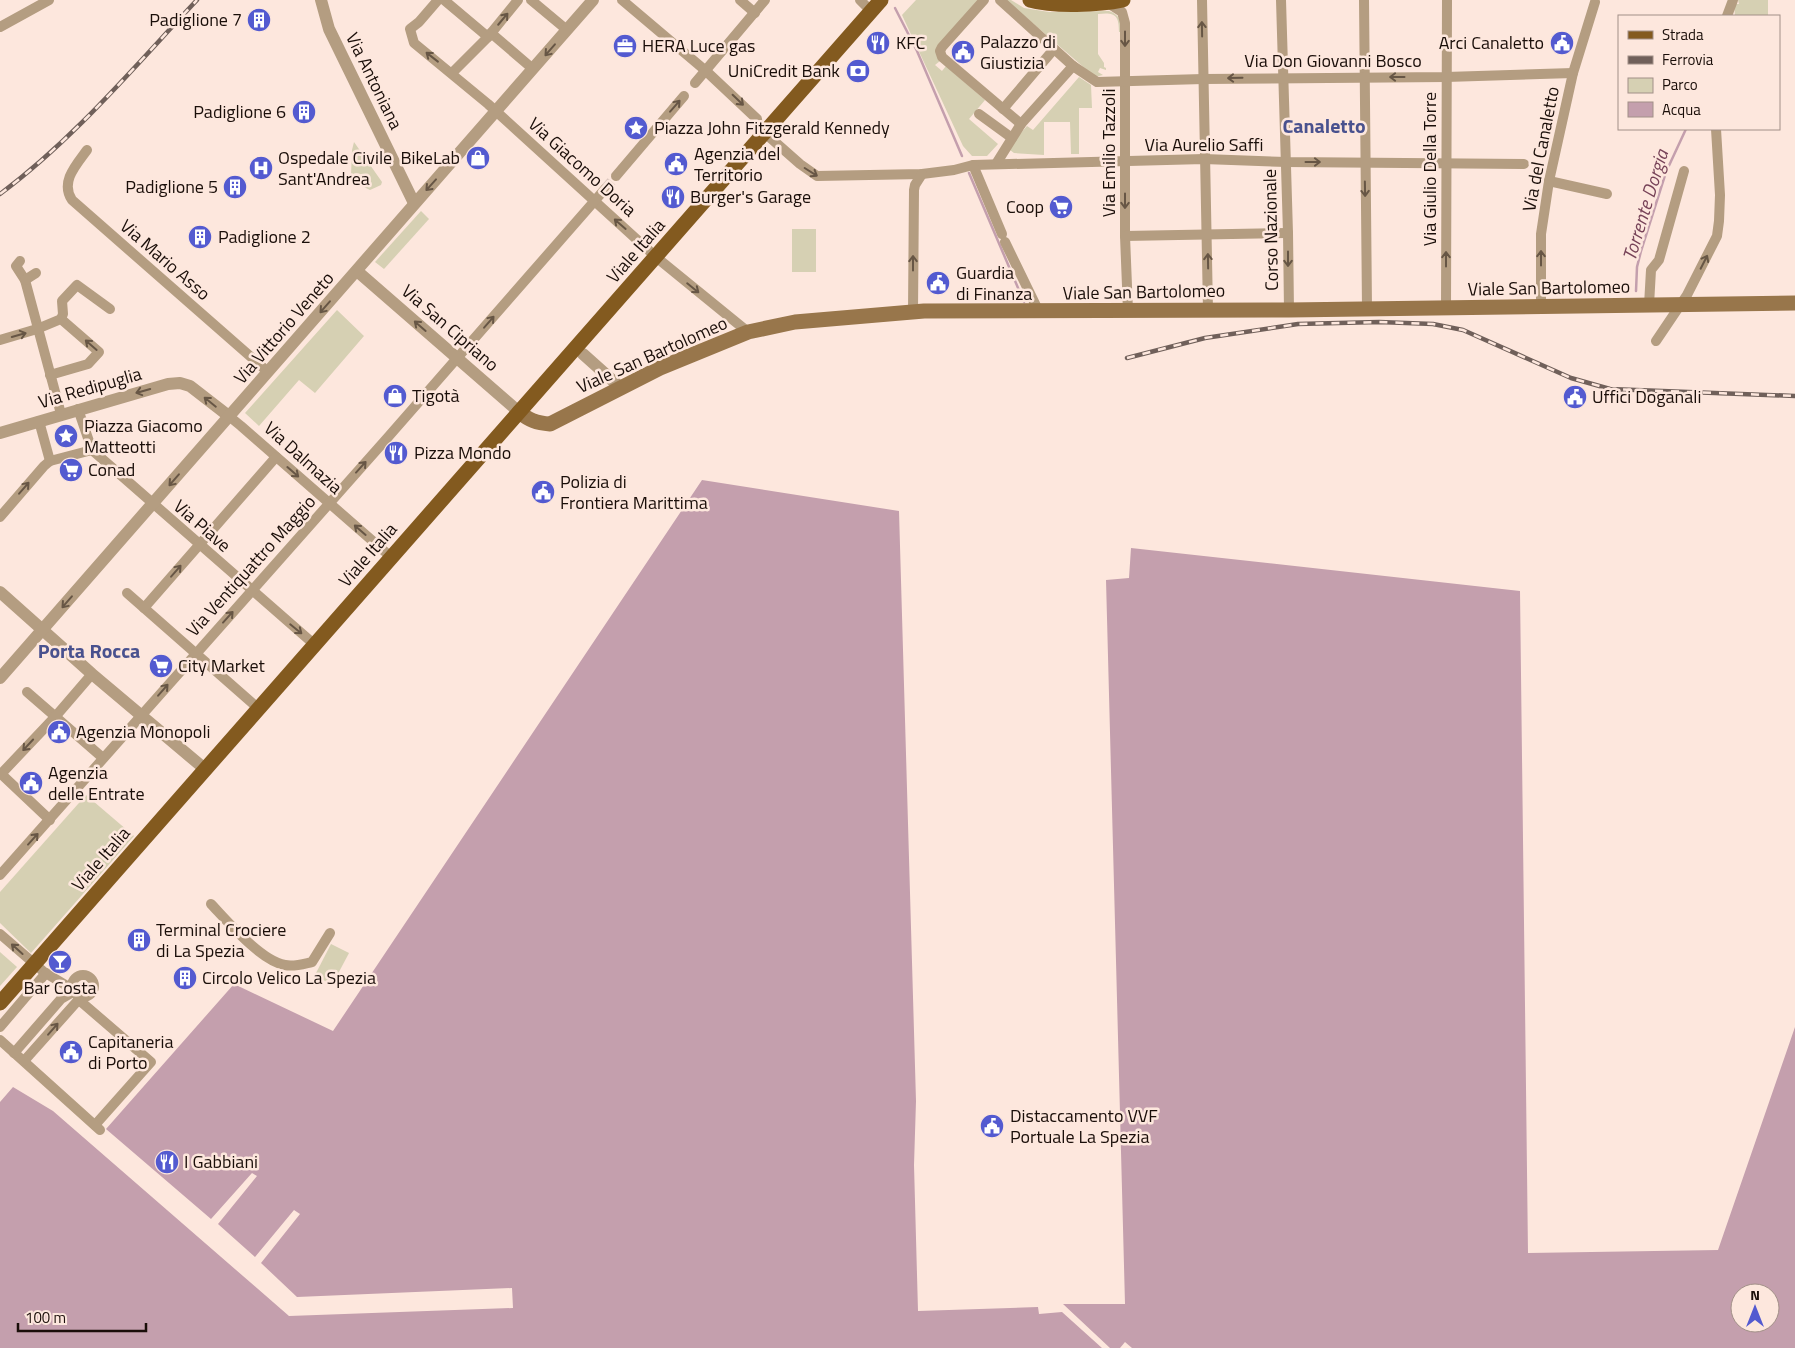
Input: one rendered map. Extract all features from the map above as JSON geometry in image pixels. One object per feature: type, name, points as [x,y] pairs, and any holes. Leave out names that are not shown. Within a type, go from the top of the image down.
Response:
[{"type":"main road","points":[[876,6],[887,4],[892,0]]},
{"type":"main road","points":[[1030,0],[1042,4],[1115,2]]},
{"type":"main road","name":"Viale Italia","points":[[0,1003],[40,969],[206,770],[314,645],[876,6]]},
{"type":"main road","name":"Viale San Bartolomeo","points":[[519,412],[529,420],[550,424],[660,368],[748,332],[795,322],[913,312],[1289,310],[1795,303]]},
{"type":"street","points":[[0,27],[49,0]]},
{"type":"street","name":"Via Antoniana","points":[[321,0],[329,29],[414,203]]},
{"type":"street","name":"Via Giacomo Doria","points":[[438,0],[410,29],[414,43],[452,73],[656,256],[748,332]]},
{"type":"street","points":[[444,0],[533,69]]},
{"type":"street","points":[[452,73],[489,35],[518,0]]},
{"type":"street","points":[[531,0],[567,30]]},
{"type":"street","name":"Via Vittorio Veneto","points":[[0,678],[230,418],[414,203],[593,0]]},
{"type":"street","points":[[622,0],[706,71],[757,119],[758,127],[800,164],[817,176],[922,174],[954,170],[973,165],[1004,238],[1039,312]]},
{"type":"street","points":[[740,0],[754,13]]},
{"type":"street","points":[[695,83],[765,0]]},
{"type":"street","points":[[860,0],[876,6]]},
{"type":"street","points":[[984,0],[940,51],[942,57],[1021,124]]},
{"type":"street","name":"Via Don Giovanni Bosco","points":[[1000,0],[1073,66],[1098,82],[1446,77],[1572,73]]},
{"type":"street","points":[[1202,0],[1208,310]]},
{"type":"street","name":"Corso Nazionale","points":[[1281,0],[1289,310]]},
{"type":"street","points":[[1364,0],[1367,308]]},
{"type":"street","name":"Via Giulio Della Torre","points":[[1446,308],[1447,0]]},
{"type":"street","points":[[1727,15],[1733,0]]},
{"type":"street","name":"Via Emilio Tazzoli","points":[[1115,2],[1124,17],[1125,236],[1128,311]]},
{"type":"street","name":"Via del Canaletto","points":[[1541,307],[1541,234],[1549,181],[1572,73],[1595,2]]},
{"type":"street","points":[[1003,109],[1054,49]]},
{"type":"street","points":[[996,164],[1021,124],[1073,66]]},
{"type":"street","points":[[619,172],[684,96]]},
{"type":"street","points":[[979,114],[1012,138]]},
{"type":"street","points":[[1656,341],[1687,295],[1717,236],[1720,195],[1716,130]]},
{"type":"street","name":"Via Mario Asso","points":[[87,150],[68,179],[67,188],[72,200],[268,372]]},
{"type":"street","points":[[954,170],[956,158]]},
{"type":"street","name":"Via Aurelio Saffi","points":[[973,165],[1204,159],[1286,162],[1524,164]]},
{"type":"street","points":[[1649,305],[1651,270],[1659,260],[1684,171]]},
{"type":"street","points":[[913,312],[914,190],[922,174]]},
{"type":"street","points":[[1549,181],[1607,194]]},
{"type":"street","name":"Via Ventiquattro Maggio","points":[[0,875],[605,189]]},
{"type":"street","points":[[1125,236],[1288,233]]},
{"type":"street","points":[[20,261],[16,266],[25,280],[61,414]]},
{"type":"street","name":"Via San Cipriano","points":[[357,270],[519,412]]},
{"type":"street","points":[[25,280],[36,273]]},
{"type":"street","points":[[0,340],[37,329],[61,319],[63,314],[62,301],[77,285],[110,309]]},
{"type":"street","points":[[50,375],[88,364],[99,352],[61,319]]},
{"type":"street","points":[[583,354],[621,388]]},
{"type":"street","name":"Via Redipuglia","points":[[0,432],[168,384],[180,383],[190,386]]},
{"type":"street","name":"Via Dalmazia","points":[[190,386],[241,426],[391,558]]},
{"type":"street","points":[[0,516],[50,461],[92,450],[78,409]]},
{"type":"street","points":[[39,421],[50,461]]},
{"type":"street","name":"Via Piave","points":[[92,450],[314,645]]},
{"type":"street","points":[[144,608],[276,458]]},
{"type":"street","points":[[0,592],[92,674],[206,770]]},
{"type":"street","points":[[127,593],[259,709]]},
{"type":"street","points":[[50,820],[0,774],[55,717],[92,674]]},
{"type":"street","points":[[27,692],[103,758]]},
{"type":"street","points":[[211,904],[225,920],[268,959],[285,965],[299,965],[312,962],[330,933]]},
{"type":"street","points":[[0,934],[40,969],[76,994],[151,1062],[98,1128],[0,1040]]},
{"type":"street","points":[[250,943],[257,934]]},
{"type":"street","points":[[270,951],[276,959],[275,962]]},
{"type":"street","points":[[0,1027],[40,969]]},
{"type":"street","points":[[14,1053],[62,999],[76,994]]},
{"type":"street","points":[[24,1061],[76,994]]},
{"type":"green space","points":[[916,0],[979,0],[940,45],[940,61],[935,65],[942,71],[946,66],[985,100],[969,119],[998,144],[987,156],[972,156],[963,146],[902,15]]},
{"type":"green space","points":[[1006,0],[1011,0],[1024,8],[1049,12],[1109,11],[1116,14],[1122,32],[1119,32],[1115,16],[1112,14],[1098,14],[1098,54],[1106,70],[1100,68],[1098,72],[1103,75],[1095,77]]},
{"type":"green space","points":[[1738,0],[1768,0],[1768,15],[1735,15],[1734,4],[1739,4]]},
{"type":"green space","points":[[1079,77],[1091,85],[1092,108],[1079,108],[1079,154],[1071,154],[1070,122],[1044,122],[1044,155],[1014,153],[1010,150],[1013,142],[1027,126],[1033,130]]},
{"type":"green space","points":[[354,142],[382,182],[381,185],[370,190],[364,187],[365,178],[362,175],[357,173],[351,175]]},
{"type":"green space","points":[[421,211],[429,219],[384,269],[375,262]]},
{"type":"green space","points":[[792,229],[816,229],[816,272],[792,272]]},
{"type":"green space","points":[[337,310],[364,336],[315,393],[299,380],[259,426],[245,413]]},
{"type":"green space","points":[[86,795],[134,836],[31,953],[0,923],[0,892]]},
{"type":"green space","points":[[331,944],[349,953],[332,985],[315,975]]},
{"type":"green space","points":[[0,952],[17,967],[0,986]]},
{"type":"water","points":[[702,480],[899,511],[916,1101],[914,1165],[918,1311],[1038,1307],[1039,1314],[1062,1312],[1102,1348],[0,1348],[0,1102],[13,1087],[53,1111],[289,1316],[513,1308],[512,1288],[297,1297],[261,1263],[300,1214],[294,1210],[255,1257],[218,1224],[257,1176],[252,1173],[211,1219],[106,1129],[234,984],[333,1031]]},
{"type":"water","points":[[1131,548],[1520,591],[1528,1253],[1718,1250],[1795,1027],[1795,1348],[1132,1348],[1125,1342],[1120,1348],[1110,1348],[1063,1304],[1125,1304],[1106,580],[1129,578]]},
{"type":"waterway","points":[[895,8],[917,51],[962,156]]},
{"type":"waterway","name":"Torrente Dorgia","points":[[1636,291],[1637,267],[1641,251],[1666,172],[1686,130]]},
{"type":"waterway","points":[[969,173],[1024,302]]},
{"type":"tunnel","points":[[605,189],[616,176]]},
{"type":"railway","points":[[0,194],[53,150],[103,102],[197,0]]},
{"type":"railway","points":[[1127,358],[1205,338],[1298,324],[1379,322],[1433,324],[1463,330],[1571,378],[1610,389],[1795,396]]},
{"type":"place","name":"Padiglione 7","points":[[259,20]]},
{"type":"place","name":"KFC","points":[[878,43]]},
{"type":"place","name":"Arci Canaletto","points":[[1562,43]]},
{"type":"place","name":"HERA Luce gas","points":[[625,46]]},
{"type":"place","name":"Palazzo di Giustizia","points":[[963,52]]},
{"type":"place","name":"UniCredit Bank","points":[[858,71]]},
{"type":"place","name":"Padiglione 6","points":[[304,112]]},
{"type":"place","name":"Piazza John Fitzgerald Kennedy","points":[[636,128]]},
{"type":"place","name":"BikeLab","points":[[478,158]]},
{"type":"place","name":"Agenzia del Territorio","points":[[676,164]]},
{"type":"place","name":"Ospedale Civile Sant'Andrea","points":[[261,168]]},
{"type":"place","name":"Padiglione 5","points":[[235,187]]},
{"type":"place","name":"Burger's Garage","points":[[673,197]]},
{"type":"place","name":"Coop","points":[[1061,207]]},
{"type":"place","name":"Padiglione 2","points":[[200,237]]},
{"type":"place","name":"Guardia di Finanza","points":[[938,283]]},
{"type":"place","name":"Tigotà","points":[[395,396]]},
{"type":"place","name":"Uffici Doganali","points":[[1575,397]]},
{"type":"place","name":"Piazza Giacomo Matteotti","points":[[66,436]]},
{"type":"place","name":"Pizza Mondo","points":[[396,453]]},
{"type":"place","name":"Conad","points":[[71,470]]},
{"type":"place","name":"Polizia di Frontiera Marittima","points":[[543,492]]},
{"type":"place","name":"City Market","points":[[161,666]]},
{"type":"place","name":"Agenzia Monopoli","points":[[59,732]]},
{"type":"place","name":"Agenzia delle Entrate","points":[[31,783]]},
{"type":"place","name":"Terminal Crociere di La Spezia","points":[[139,940]]},
{"type":"place","name":"Bar Costa","points":[[60,962]]},
{"type":"place","name":"Circolo Velico La Spezia","points":[[185,978]]},
{"type":"place","name":"Capitaneria di Porto","points":[[71,1052]]},
{"type":"place","name":"Distaccamento VVF Portuale La Spezia","points":[[992,1126]]},
{"type":"place","name":"I Gabbiani","points":[[167,1162]]},
{"type":"district","name":"Canaletto","points":[[1324,126]]},
{"type":"district","name":"Porta Rocca","points":[[89,651]]}]
